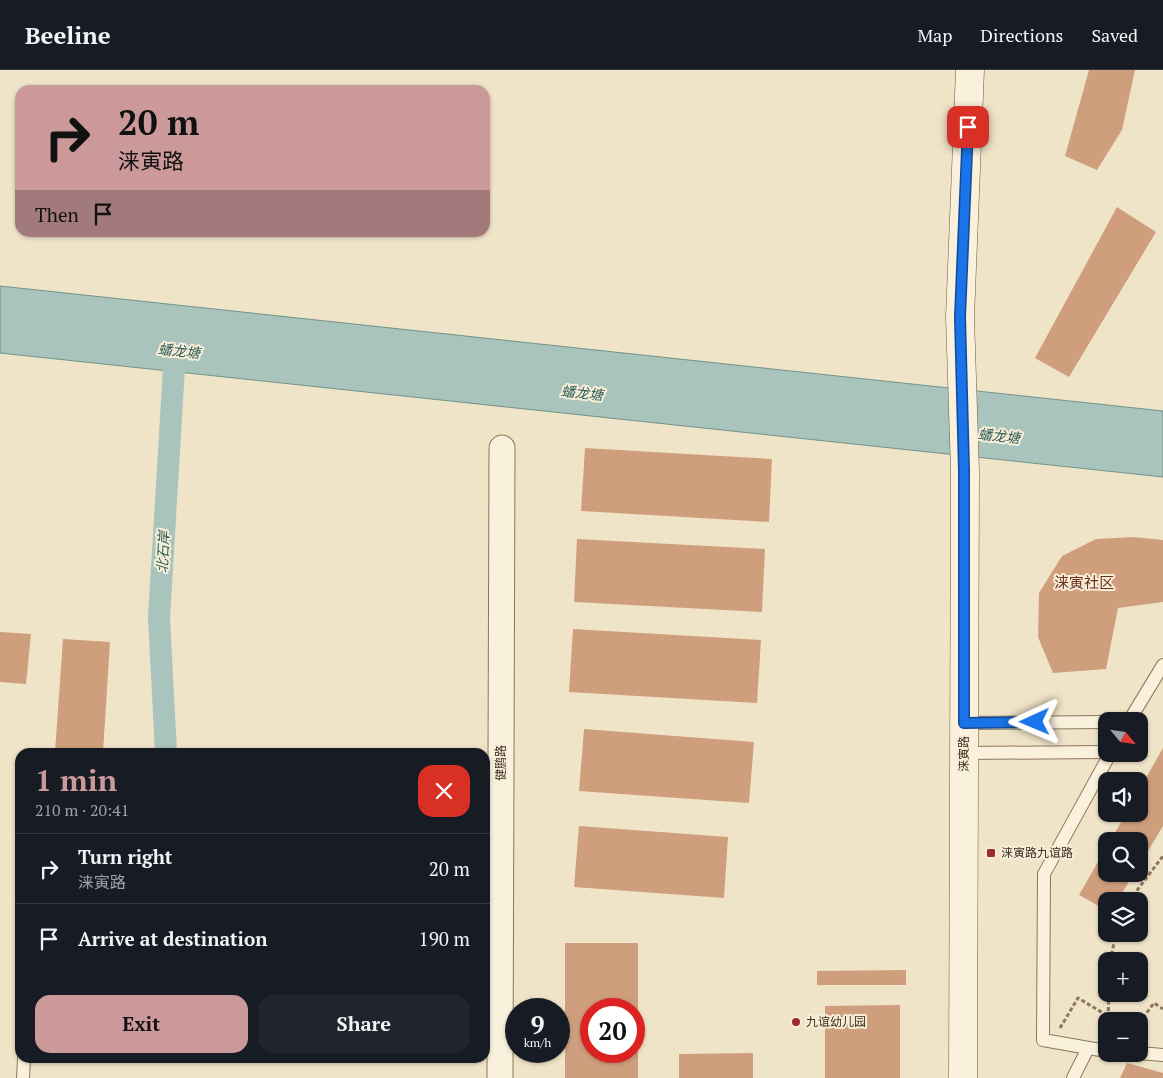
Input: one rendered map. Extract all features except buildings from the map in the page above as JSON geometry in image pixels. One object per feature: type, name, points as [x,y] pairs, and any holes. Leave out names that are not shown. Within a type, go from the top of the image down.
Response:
[{"type":"street","name":"涞寅路","points":[[964,1078],[964,471],[960,317],[970,70]]},
{"type":"street","name":"健鹏路","points":[[500,1078],[502,448]]},
{"type":"lane","points":[[1135,712],[1163,666]]},
{"type":"lane","points":[[964,723],[1098,722]]},
{"type":"lane","points":[[964,753],[1098,752]]},
{"type":"lane","points":[[1098,1049],[1043,1040],[1044,874],[1106,762]]},
{"type":"lane","points":[[1074,1078],[1088,1048]]},
{"type":"lane","points":[[1148,1054],[1163,1055]]},
{"type":"lane","points":[[24,1063],[24,1078]]},
{"type":"path","points":[[1136,892],[1163,856]]},
{"type":"path","points":[[1051,1042],[1078,998],[1101,1012]]},
{"type":"path","points":[[1147,1012],[1154,1003],[1163,1010]]},
{"type":"water","name":"蟠龙塘","points":[[0,286],[1163,411],[1163,477],[0,353]]},
{"type":"waterway","name":"北石岸","points":[[166,748],[159,618],[175,351]]},
{"type":"place","name":"涞寅路九谊路","points":[[991,853]]},
{"type":"place","name":"九谊幼儿园","points":[[796,1022]]},
{"type":"district","name":"涞寅社区","points":[[1084,583]]},
{"type":"route","points":[[968,127],[960,317],[964,471],[964,723],[1035,722]]}]
